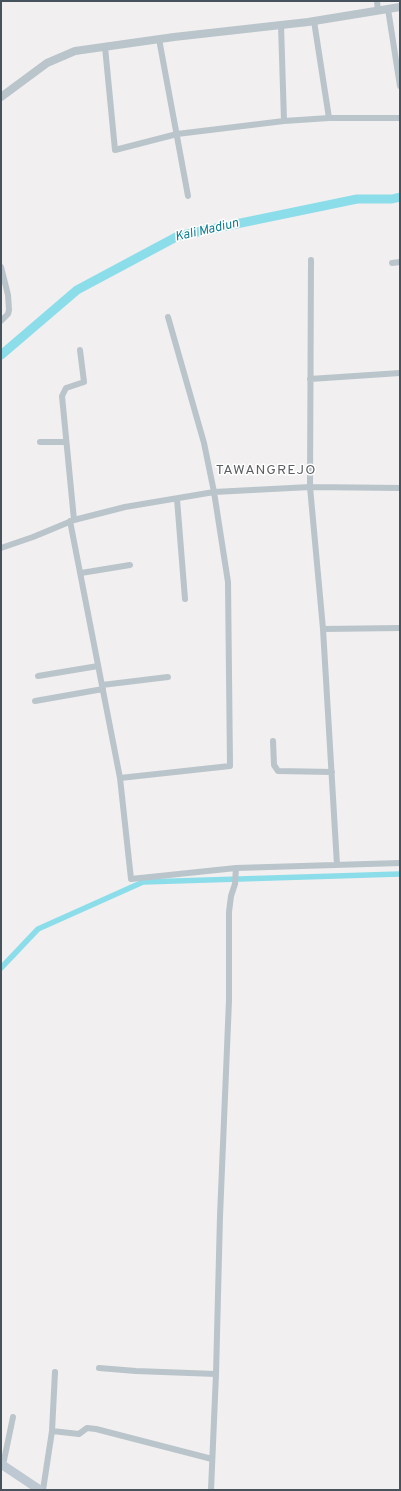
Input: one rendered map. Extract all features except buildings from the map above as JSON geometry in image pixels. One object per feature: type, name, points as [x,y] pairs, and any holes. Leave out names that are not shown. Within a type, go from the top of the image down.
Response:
[{"type":"main road","points":[[2,1464],[40,1490]]},
{"type":"street","points":[[377,1],[378,10]]},
{"type":"street","points":[[1,97],[47,63],[60,56],[75,51],[160,39],[314,21],[400,7]]},
{"type":"street","points":[[388,9],[400,86]]},
{"type":"street","points":[[314,21],[328,118]]},
{"type":"street","points":[[281,25],[284,121]]},
{"type":"street","points":[[160,39],[188,196]]},
{"type":"street","points":[[105,47],[115,150],[177,134],[284,121],[328,118],[400,118]]},
{"type":"street","points":[[311,260],[310,487],[323,629],[337,865]]},
{"type":"street","points":[[392,263],[400,262]]},
{"type":"street","points":[[1,267],[8,295],[9,310],[8,314],[1,321]]},
{"type":"street","points":[[120,778],[230,766],[228,582],[214,492],[204,443],[168,317]]},
{"type":"street","points":[[80,350],[84,382],[66,388],[63,392],[72,521],[120,778],[131,879],[236,870],[400,863]]},
{"type":"street","points":[[310,379],[400,373]]},
{"type":"street","points":[[40,442],[66,442]]},
{"type":"street","points":[[1,548],[33,538],[72,521],[125,507],[214,492],[310,487],[400,488]]},
{"type":"street","points":[[177,499],[185,599]]},
{"type":"street","points":[[81,573],[130,565]]},
{"type":"street","points":[[323,629],[400,628]]},
{"type":"street","points":[[38,676],[98,666]]},
{"type":"street","points":[[35,701],[102,687],[168,677]]},
{"type":"street","points":[[273,741],[274,765],[278,771],[332,772]]},
{"type":"street","points":[[211,1490],[229,1000],[229,912],[231,896],[235,884],[236,870]]},
{"type":"street","points":[[100,1368],[216,1374]]},
{"type":"street","points":[[43,1490],[52,1431],[55,1372]]},
{"type":"street","points":[[2,1464],[13,1417]]},
{"type":"street","points":[[52,1431],[79,1434],[87,1428],[96,1429],[212,1459]]},
{"type":"waterway","name":"Kali Madiun","points":[[1,355],[77,290],[178,236],[357,199],[392,199],[400,197]]},
{"type":"waterway","points":[[1,968],[38,929],[143,882],[400,874]]},
{"type":"district","name":"TAWANGREJO","points":[[266,471]]}]
